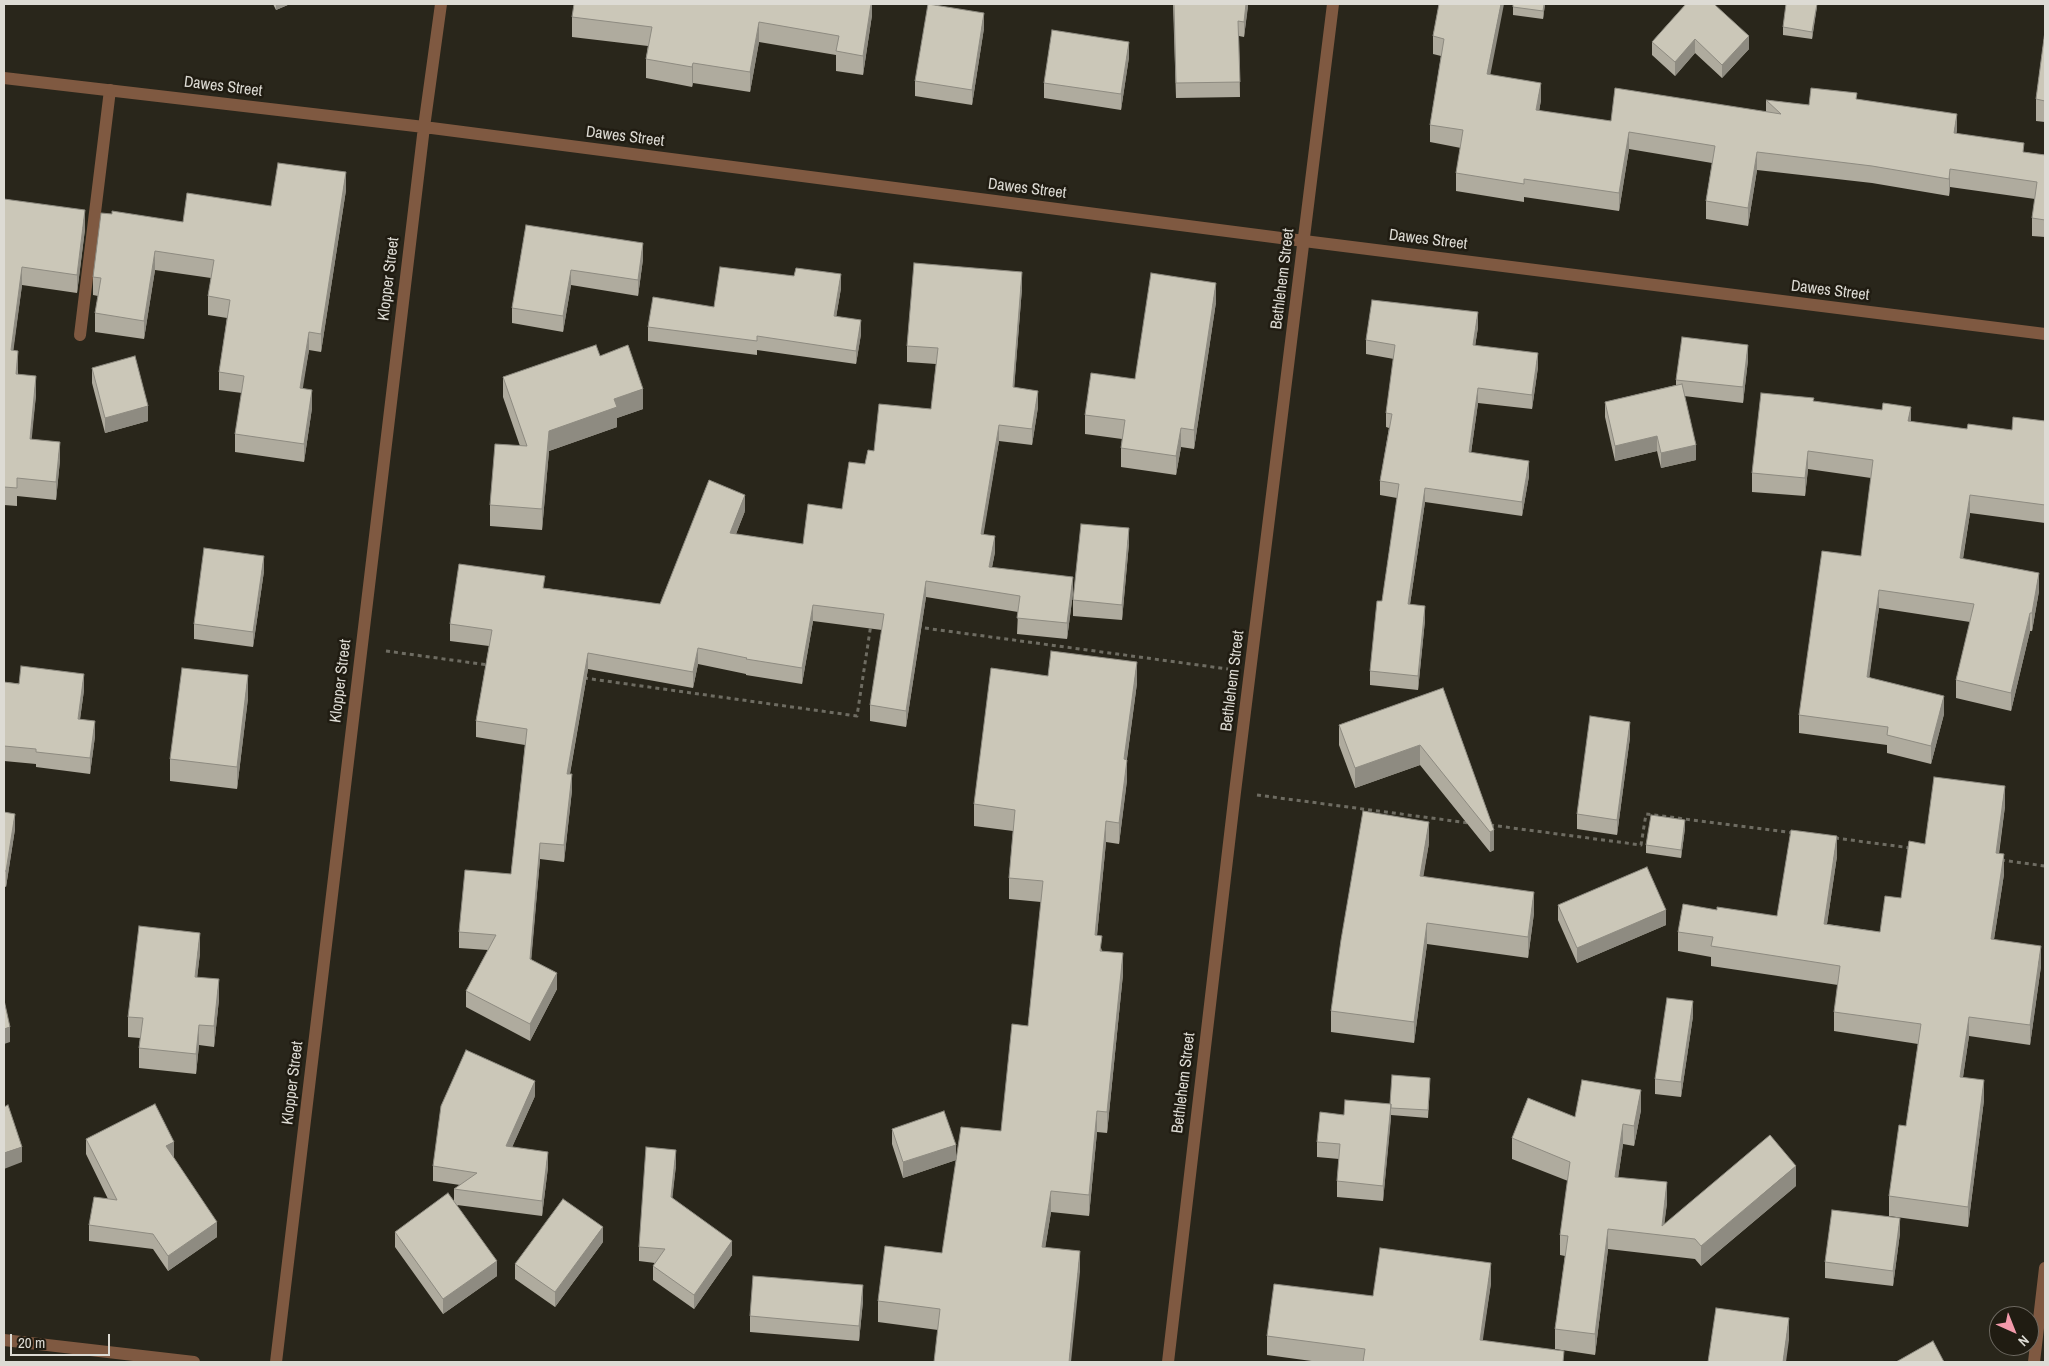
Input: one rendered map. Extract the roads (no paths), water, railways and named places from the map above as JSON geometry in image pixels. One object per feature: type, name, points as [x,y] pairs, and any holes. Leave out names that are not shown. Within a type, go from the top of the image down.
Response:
[{"type":"street","name":"Klopper Street","points":[[276,1362],[424,127],[441,4]]},
{"type":"street","name":"Bethlehem Street","points":[[1168,1362],[1235,792],[1333,4]]},
{"type":"street","name":"Dawes Street","points":[[4,78],[424,127],[1304,241],[2045,334]]},
{"type":"street","points":[[80,335],[110,90]]},
{"type":"street","points":[[2034,1362],[2045,1268]]},
{"type":"street","points":[[4,1340],[194,1362]]}]
